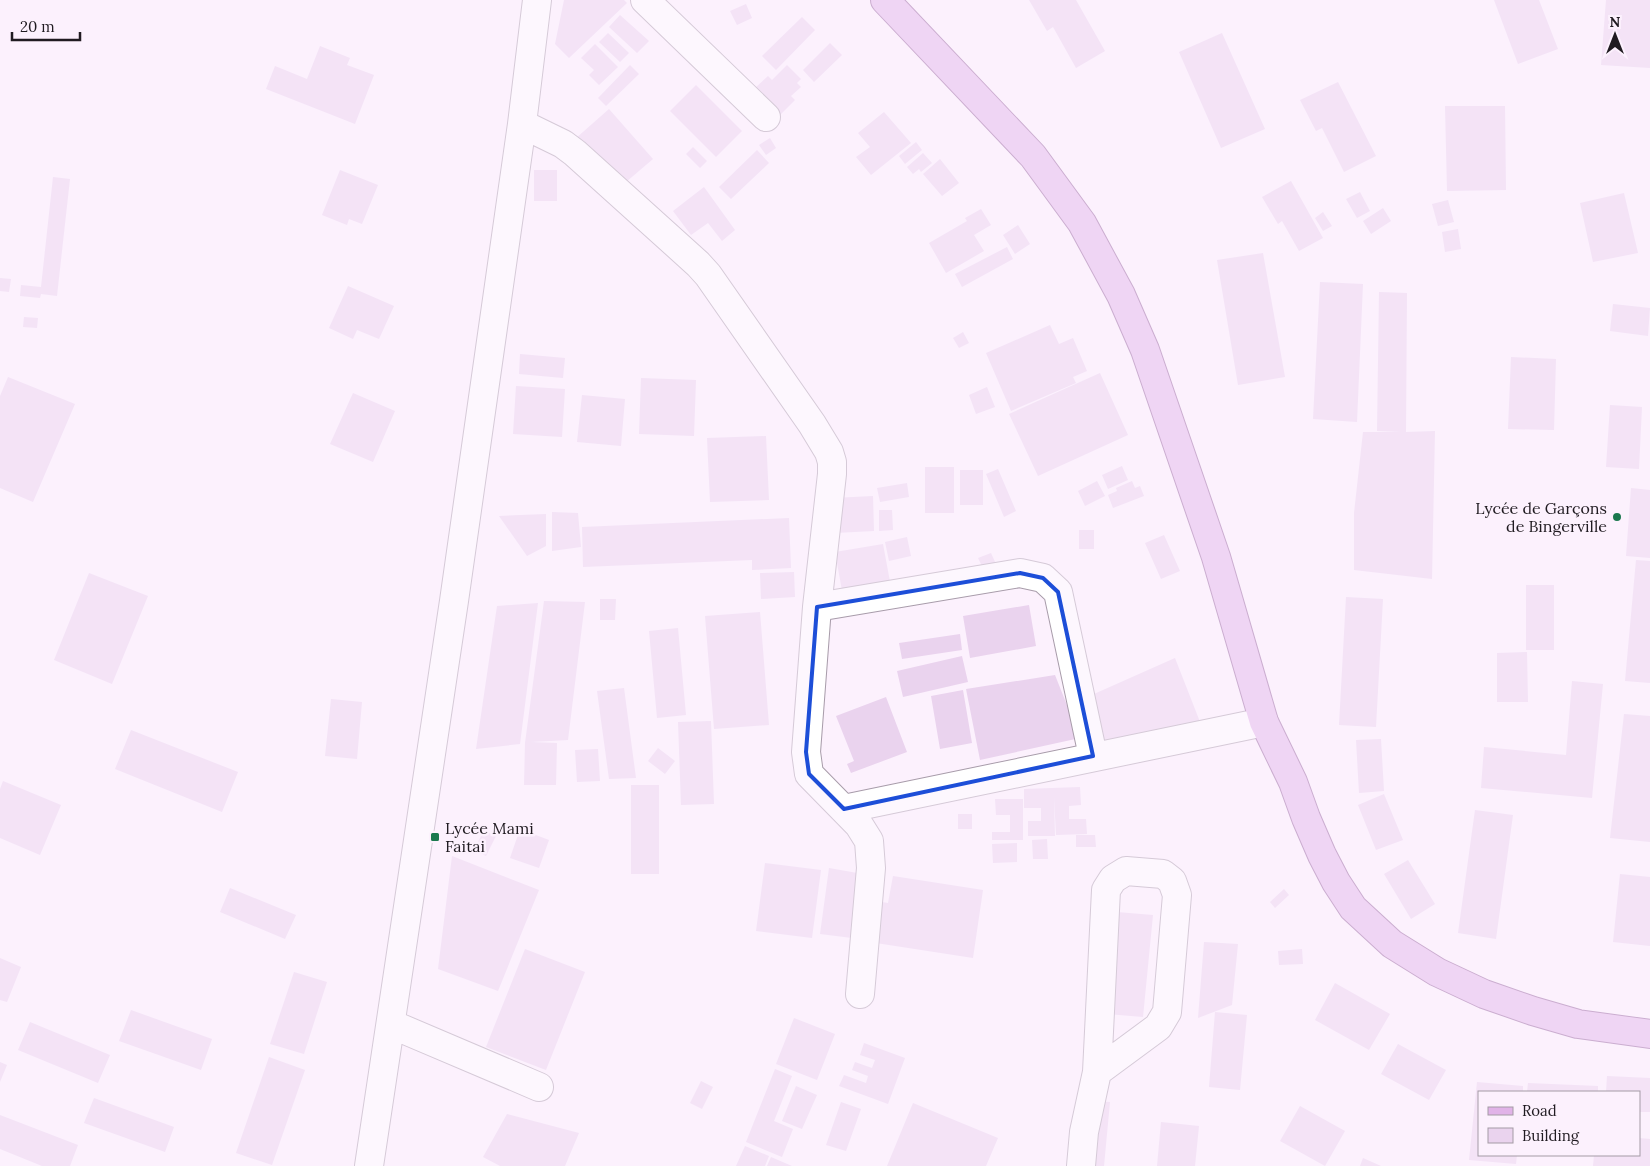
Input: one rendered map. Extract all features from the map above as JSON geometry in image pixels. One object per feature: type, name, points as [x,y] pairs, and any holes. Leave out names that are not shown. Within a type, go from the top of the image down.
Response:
[{"type":"main road","points":[[885,0],[1033,156],[1082,223],[1121,295],[1145,350],[1216,557],[1264,722],[1293,782],[1306,818],[1336,882],[1353,908],[1392,944],[1437,972],[1484,994],[1578,1024],[1650,1034]]},
{"type":"street","points":[[369,1166],[454,600],[522,124],[537,0]]},
{"type":"street","points":[[645,0],[766,116]]},
{"type":"street","points":[[522,124],[563,144],[576,153],[693,259],[708,275],[816,430],[829,452],[832,462],[832,474],[817,607],[806,752],[809,774],[860,825],[869,841],[871,868],[860,994]]},
{"type":"street","points":[[817,607],[1020,573],[1043,578],[1058,592],[1093,756]]},
{"type":"street","points":[[844,810],[1093,756],[1264,722]]},
{"type":"street","points":[[1081,1166],[1084,1132],[1097,1072],[1106,890],[1113,879],[1126,871],[1163,874],[1172,881],[1177,895],[1167,1012],[1158,1027],[1097,1072]]},
{"type":"street","points":[[390,1024],[538,1087]]},
{"type":"highlighted area","points":[[1020,573],[1043,578],[1058,592],[1093,756],[844,809],[809,774],[806,752],[817,607]]},
{"type":"building","points":[[564,0],[624,0],[627,3],[569,58],[555,44]]},
{"type":"building","points":[[1029,0],[1076,0],[1105,51],[1076,68],[1053,27],[1047,31]]},
{"type":"building","points":[[1494,0],[1539,0],[1558,49],[1518,64]]},
{"type":"building","points":[[1606,0],[1650,0],[1650,68],[1601,65]]},
{"type":"building","points":[[746,4],[752,18],[737,25],[730,11]]},
{"type":"building","points":[[620,15],[649,41],[637,53],[609,27]]},
{"type":"building","points":[[802,17],[815,30],[776,70],[762,56]]},
{"type":"building","points":[[608,33],[629,53],[620,62],[599,42]]},
{"type":"building","points":[[1222,33],[1265,129],[1221,148],[1179,52]]},
{"type":"building","points":[[830,43],[842,55],[814,82],[803,70]]},
{"type":"building","points":[[595,44],[618,67],[599,85],[589,75],[594,70],[581,58]]},
{"type":"building","points":[[320,46],[350,58],[347,65],[374,75],[355,124],[266,89],[275,66],[307,79]]},
{"type":"building","points":[[630,65],[639,74],[606,106],[598,98]]},
{"type":"building","points":[[787,65],[801,79],[797,83],[801,87],[791,96],[795,100],[780,115],[754,89],[768,76],[772,80]]},
{"type":"building","points":[[1338,82],[1376,156],[1344,172],[1322,128],[1316,131],[1300,100]]},
{"type":"building","points":[[696,85],[742,131],[716,157],[670,111]]},
{"type":"building","points":[[1445,106],[1505,106],[1506,190],[1447,191]]},
{"type":"building","points":[[609,109],[653,159],[619,188],[575,139]]},
{"type":"building","points":[[884,112],[911,143],[871,175],[856,157],[870,147],[858,133]]},
{"type":"building","points":[[770,138],[776,148],[766,155],[759,145]]},
{"type":"building","points":[[916,142],[922,150],[905,164],[899,156]]},
{"type":"building","points":[[693,147],[707,161],[700,168],[686,154]]},
{"type":"building","points":[[757,150],[769,163],[731,199],[719,187]]},
{"type":"building","points":[[923,153],[932,163],[921,172],[919,169],[913,174],[907,167]]},
{"type":"building","points":[[940,159],[959,183],[942,196],[923,174]]},
{"type":"building","points":[[340,170],[378,185],[362,224],[349,219],[347,225],[322,215]]},
{"type":"building","points":[[534,170],[557,170],[557,201],[534,201]]},
{"type":"building","points":[[53,177],[70,179],[57,296],[41,294],[40,298],[20,296],[21,285],[41,287]]},
{"type":"building","points":[[1291,181],[1323,238],[1299,251],[1282,221],[1278,224],[1262,197]]},
{"type":"building","points":[[704,187],[735,230],[722,241],[708,223],[691,235],[673,211]]},
{"type":"building","points":[[1360,192],[1370,211],[1357,218],[1346,199]]},
{"type":"building","points":[[1624,193],[1638,253],[1593,262],[1580,203]]},
{"type":"building","points":[[1448,200],[1454,222],[1438,226],[1432,204]]},
{"type":"building","points":[[1383,208],[1391,221],[1371,234],[1363,221]]},
{"type":"building","points":[[981,209],[991,225],[974,235],[984,251],[946,273],[929,243],[967,221],[965,218]]},
{"type":"building","points":[[1323,212],[1332,226],[1323,231],[1315,218]]},
{"type":"building","points":[[1018,225],[1030,244],[1015,254],[1003,235]]},
{"type":"building","points":[[1458,229],[1461,249],[1445,252],[1442,232]]},
{"type":"building","points":[[1007,247],[1013,259],[962,287],[955,274]]},
{"type":"building","points":[[1263,253],[1285,377],[1238,385],[1217,260]]},
{"type":"building","points":[[0,278],[11,279],[9,292],[0,291]]},
{"type":"building","points":[[1320,282],[1363,284],[1357,422],[1313,419]]},
{"type":"building","points":[[348,286],[394,306],[379,339],[357,330],[353,339],[329,328]]},
{"type":"building","points":[[1379,292],[1407,293],[1406,432],[1435,431],[1432,579],[1354,570],[1354,513],[1363,432],[1401,432],[1377,431]]},
{"type":"building","points":[[1613,304],[1650,308],[1648,336],[1610,331]]},
{"type":"building","points":[[24,317],[38,318],[37,328],[23,327]]},
{"type":"building","points":[[1050,325],[1059,344],[1073,338],[1087,371],[1073,377],[1076,383],[1011,411],[986,353]]},
{"type":"building","points":[[963,332],[969,343],[959,348],[953,338]]},
{"type":"building","points":[[520,354],[565,358],[563,378],[519,374]]},
{"type":"building","points":[[1511,357],[1556,359],[1554,430],[1508,429]]},
{"type":"building","points":[[1100,373],[1128,435],[1038,476],[1009,414]]},
{"type":"building","points":[[8,377],[75,404],[33,502],[0,488],[0,396]]},
{"type":"building","points":[[641,378],[696,380],[694,436],[639,434]]},
{"type":"building","points":[[516,386],[565,389],[562,437],[513,434]]},
{"type":"building","points":[[987,387],[995,407],[976,414],[969,395]]},
{"type":"building","points":[[353,393],[395,411],[373,462],[330,444]]},
{"type":"building","points":[[582,395],[625,399],[621,446],[577,442]]},
{"type":"building","points":[[1610,405],[1642,407],[1639,469],[1606,467]]},
{"type":"building","points":[[766,436],[769,500],[710,502],[707,438]]},
{"type":"building","points":[[1122,466],[1128,480],[1108,489],[1102,475]]},
{"type":"building","points":[[925,467],[954,467],[954,513],[925,513]]},
{"type":"building","points":[[998,469],[1016,511],[1004,517],[986,474]]},
{"type":"building","points":[[960,470],[983,470],[983,505],[960,505]]},
{"type":"building","points":[[1097,481],[1105,496],[1085,506],[1078,491]]},
{"type":"building","points":[[1132,481],[1135,488],[1140,486],[1144,496],[1113,508],[1108,495],[1117,491],[1116,488]]},
{"type":"building","points":[[907,483],[909,497],[880,502],[877,488]]},
{"type":"building","points":[[1631,488],[1650,490],[1650,558],[1626,556]]},
{"type":"building","points":[[873,496],[874,531],[835,533],[833,498]]},
{"type":"building","points":[[879,510],[892,510],[893,530],[879,531]]},
{"type":"building","points":[[552,512],[578,513],[581,547],[552,551]]},
{"type":"building","points":[[546,514],[546,546],[527,556],[499,516]]},
{"type":"building","points":[[789,518],[791,568],[752,570],[752,560],[583,567],[582,527]]},
{"type":"building","points":[[1079,530],[1094,530],[1094,549],[1079,549]]},
{"type":"building","points":[[1164,535],[1180,571],[1161,579],[1145,543]]},
{"type":"building","points":[[907,537],[911,556],[889,561],[885,542]]},
{"type":"building","points":[[883,544],[891,587],[843,596],[835,552]]},
{"type":"building","points":[[991,553],[996,564],[984,570],[978,558]]},
{"type":"building","points":[[1636,560],[1650,561],[1650,683],[1625,681]]},
{"type":"building","points":[[794,572],[795,597],[761,599],[760,573]]},
{"type":"building","points":[[89,573],[148,596],[112,684],[54,660]]},
{"type":"building","points":[[1526,585],[1554,585],[1554,650],[1526,650]]},
{"type":"building","points":[[1346,597],[1383,599],[1376,727],[1339,725]]},
{"type":"building","points":[[600,599],[616,599],[615,620],[600,620]]},
{"type":"building","points":[[544,601],[585,602],[568,740],[531,742],[557,743],[556,785],[524,785],[525,743]]},
{"type":"building","points":[[538,603],[520,744],[476,749],[497,606]]},
{"type":"building","points":[[1029,605],[1036,646],[970,658],[963,616]]},
{"type":"building","points":[[760,612],[769,725],[714,729],[705,616]]},
{"type":"building","points":[[678,628],[686,715],[657,718],[649,631]]},
{"type":"building","points":[[960,634],[962,650],[902,659],[899,643]]},
{"type":"building","points":[[1527,652],[1528,702],[1497,702],[1497,653]]},
{"type":"building","points":[[962,656],[968,682],[903,697],[897,671]]},
{"type":"building","points":[[1175,658],[1202,727],[1107,750],[1085,698]]},
{"type":"building","points":[[1055,675],[1080,738],[980,760],[966,689]]},
{"type":"building","points":[[1572,681],[1603,684],[1592,798],[1481,788],[1484,747],[1566,755]]},
{"type":"building","points":[[624,688],[636,778],[609,779],[597,691]]},
{"type":"building","points":[[963,690],[972,743],[940,749],[931,696]]},
{"type":"building","points":[[886,697],[907,752],[851,773],[847,764],[854,761],[836,716]]},
{"type":"building","points":[[331,699],[362,702],[357,759],[325,756]]},
{"type":"building","points":[[1624,714],[1650,716],[1650,842],[1610,838]]},
{"type":"building","points":[[711,721],[714,804],[681,805],[678,722]]},
{"type":"building","points":[[131,730],[238,772],[222,812],[115,769]]},
{"type":"building","points":[[1381,739],[1384,791],[1359,793],[1356,740]]},
{"type":"building","points":[[658,748],[675,761],[665,774],[648,761]]},
{"type":"building","points":[[598,749],[600,781],[577,782],[575,750]]},
{"type":"building","points":[[3,781],[61,805],[40,855],[0,838],[0,789]]},
{"type":"building","points":[[631,785],[659,785],[659,874],[631,874]]},
{"type":"building","points":[[1080,787],[1081,805],[1069,806],[1069,819],[1086,819],[1087,834],[1056,835],[1054,797],[1055,836],[1028,836],[1028,821],[1041,821],[1041,808],[1024,808],[1024,789]]},
{"type":"building","points":[[1384,794],[1403,840],[1376,850],[1358,805]]},
{"type":"building","points":[[995,799],[1023,799],[1023,840],[992,840],[992,832],[1010,832],[1010,815],[996,815]]},
{"type":"building","points":[[1475,810],[1513,815],[1496,939],[1458,933]]},
{"type":"building","points":[[958,814],[972,814],[972,829],[958,829]]},
{"type":"building","points":[[520,829],[549,840],[539,868],[510,858]]},
{"type":"building","points":[[484,830],[496,836],[486,856],[474,850]]},
{"type":"building","points":[[1076,835],[1095,835],[1096,847],[1076,847]]},
{"type":"building","points":[[1047,839],[1048,859],[1033,859],[1032,840]]},
{"type":"building","points":[[1017,843],[1017,862],[993,863],[992,844]]},
{"type":"building","points":[[452,856],[539,890],[498,991],[438,969]]},
{"type":"building","points":[[1408,860],[1435,904],[1411,919],[1384,874]]},
{"type":"building","points":[[765,863],[821,870],[812,938],[756,931]]},
{"type":"building","points":[[829,868],[863,874],[852,938],[820,934]]},
{"type":"building","points":[[1620,874],[1650,877],[1650,946],[1613,942]]},
{"type":"building","points":[[893,876],[983,890],[973,958],[876,943],[882,902],[888,903]]},
{"type":"building","points":[[230,888],[296,915],[285,939],[220,912]]},
{"type":"building","points":[[1284,889],[1289,895],[1275,908],[1270,902]]},
{"type":"building","points":[[1117,912],[1153,915],[1143,1017],[1107,1014]]},
{"type":"building","points":[[1204,942],[1238,944],[1232,1005],[1198,1018]]},
{"type":"building","points":[[525,949],[585,972],[546,1070],[486,1047]]},
{"type":"building","points":[[1302,949],[1303,964],[1279,965],[1278,951]]},
{"type":"building","points":[[0,958],[21,967],[7,1002],[0,1000]]},
{"type":"building","points":[[294,972],[327,982],[304,1054],[270,1044]]},
{"type":"building","points":[[1335,983],[1390,1014],[1369,1050],[1315,1020]]},
{"type":"building","points":[[131,1010],[212,1039],[201,1070],[119,1041]]},
{"type":"building","points":[[1215,1012],[1247,1015],[1240,1090],[1209,1087]]},
{"type":"building","points":[[794,1018],[835,1034],[817,1080],[776,1064]]},
{"type":"building","points":[[30,1022],[110,1055],[98,1083],[18,1050]]},
{"type":"building","points":[[864,1043],[905,1058],[888,1104],[839,1086],[844,1075],[866,1083],[868,1076],[852,1070],[855,1062],[872,1068],[875,1060],[860,1055]]},
{"type":"building","points":[[1398,1044],[1446,1070],[1429,1100],[1381,1074]]},
{"type":"building","points":[[269,1057],[305,1070],[272,1165],[236,1153]]},
{"type":"building","points":[[0,1062],[7,1065],[0,1082]]},
{"type":"building","points":[[775,1069],[792,1076],[774,1121],[793,1129],[782,1157],[746,1142]]},
{"type":"building","points":[[1607,1076],[1650,1078],[1650,1112],[1640,1112],[1640,1091],[1606,1091]]},
{"type":"building","points":[[701,1081],[713,1087],[702,1109],[690,1103]]},
{"type":"building","points":[[1477,1082],[1523,1086],[1523,1091],[1478,1091],[1478,1156],[1517,1156],[1516,1164],[1469,1160]]},
{"type":"building","points":[[1528,1083],[1598,1086],[1598,1091],[1527,1091]]},
{"type":"building","points":[[796,1086],[817,1095],[802,1129],[782,1121]]},
{"type":"building","points":[[94,1098],[174,1127],[165,1152],[84,1123]]},
{"type":"building","points":[[1094,1101],[1110,1102],[1104,1166],[1088,1166]]},
{"type":"building","points":[[841,1102],[861,1109],[846,1151],[826,1145]]},
{"type":"building","points":[[913,1103],[998,1138],[986,1166],[887,1166]]},
{"type":"building","points":[[1300,1106],[1345,1131],[1325,1166],[1280,1141]]},
{"type":"building","points":[[507,1114],[579,1133],[565,1166],[500,1166],[483,1157]]},
{"type":"building","points":[[0,1115],[78,1145],[70,1166],[42,1166],[0,1149]]},
{"type":"building","points":[[1161,1122],[1199,1126],[1195,1166],[1157,1166]]},
{"type":"building","points":[[1640,1138],[1650,1139],[1650,1166],[1593,1166],[1594,1156],[1640,1156]]},
{"type":"building","points":[[745,1146],[769,1156],[765,1166],[736,1166]]},
{"type":"building","points":[[771,1157],[792,1166],[767,1166]]},
{"type":"building","points":[[1363,1158],[1381,1166],[1360,1166]]},
{"type":"place","name":"Lycée de Garçons de Bingerville","points":[[1617,517]]},
{"type":"place","name":"Lycée Mami Faitai","points":[[435,837]]}]
